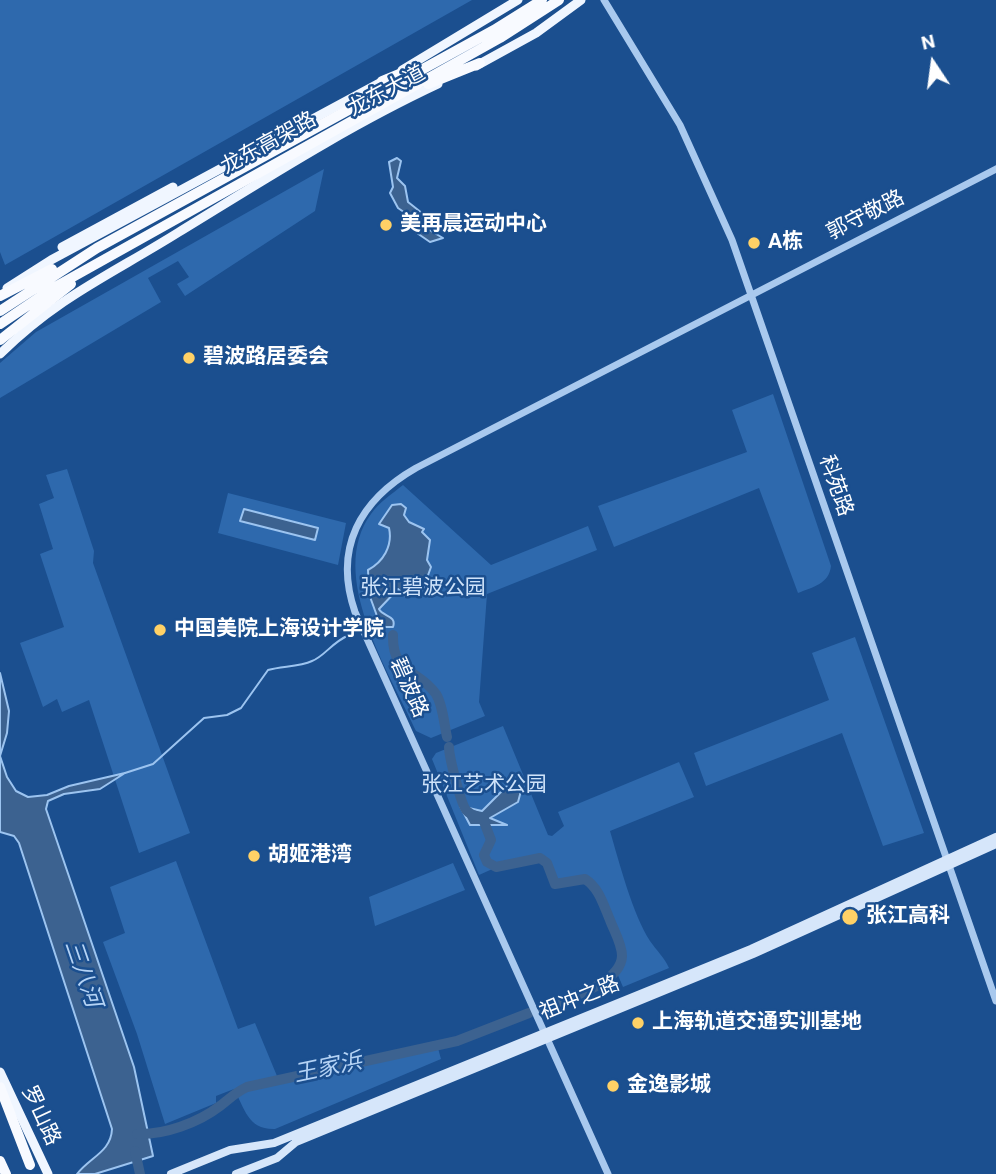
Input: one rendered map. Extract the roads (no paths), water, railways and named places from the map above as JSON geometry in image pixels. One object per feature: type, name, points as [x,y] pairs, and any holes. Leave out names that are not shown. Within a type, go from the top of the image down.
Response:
[{"type":"highway","name":"龙东高架路","points":[[0,324],[55,287],[391,98],[480,43],[542,0]]},
{"type":"highway","name":"龙东高架路","points":[[0,311],[97,248],[467,45],[480,43],[559,0]]},
{"type":"highway","points":[[382,81],[467,45]]},
{"type":"highway","points":[[391,98],[480,63]]},
{"type":"highway","points":[[0,341],[65,288],[149,233]]},
{"type":"highway","points":[[0,295],[97,248]]},
{"type":"highway","points":[[0,1087],[32,1169]]},
{"type":"highway","points":[[0,1101],[32,1169]]},
{"type":"highway","points":[[0,1161],[6,1174]]},
{"type":"main road","name":"龙东大道","points":[[0,295],[51,260],[382,81],[518,0]]},
{"type":"main road","name":"龙东大道","points":[[0,354],[31,324],[93,280],[387,110],[536,33],[581,0]]},
{"type":"main road","points":[[0,287],[58,250],[158,194],[219,168]]},
{"type":"main road","name":"祖冲之路","points":[[949,862],[996,837]]},
{"type":"main road","name":"祖冲之路","points":[[236,1174],[277,1158],[296,1142],[996,844]]},
{"type":"main road","name":"祖冲之路","points":[[172,1173],[230,1150],[274,1143],[545,1036]]},
{"type":"main road","name":"罗山路","points":[[0,1072],[48,1174]]},
{"type":"street","name":"科苑路","points":[[604,0],[686,137],[710,186],[751,295],[996,1001]]},
{"type":"street","name":"郭守敬路","points":[[751,295],[996,169]]},
{"type":"street","name":"碧波路","points":[[606,1174],[355,612],[348,584],[349,549],[365,512],[377,496],[400,477],[751,295]]},
{"type":"water","points":[[397,158],[401,161],[397,178],[405,186],[408,202],[427,217],[431,231],[443,238],[430,242],[414,231],[411,217],[398,208],[390,193],[393,187],[389,162]]},
{"type":"water","points":[[401,504],[406,508],[404,515],[409,522],[424,529],[422,532],[430,540],[427,560],[431,567],[423,589],[406,597],[398,589],[379,609],[394,623],[393,627],[381,627],[369,594],[368,570],[382,558],[390,541],[389,528],[379,524],[392,505]]},
{"type":"water","points":[[244,509],[318,528],[315,540],[240,521]]},
{"type":"water","points":[[0,673],[9,711],[7,733],[0,756]]},
{"type":"water","points":[[0,756],[7,777],[16,791],[28,797],[47,795],[69,786],[125,773],[100,789],[64,794],[48,801],[46,809],[134,1067],[153,1156],[95,1174],[77,1174],[104,1149],[112,1129],[19,843],[14,836],[0,832]]},
{"type":"water","points":[[507,786],[521,791],[518,802],[490,818],[507,825],[470,825],[460,806],[482,811]]},
{"type":"waterway","points":[[125,773],[153,764],[204,718],[227,715],[241,708],[268,670],[312,661],[349,635]]},
{"type":"waterway","name":"王家浜","points":[[393,635],[394,648],[401,664],[422,679],[436,694],[447,737]]},
{"type":"waterway","name":"王家浜","points":[[449,747],[465,807],[470,814],[483,819],[491,840],[484,855],[487,862],[496,867],[540,858],[547,863],[555,884],[585,879],[600,897],[619,942],[622,956],[612,975],[589,990],[538,1010]]},
{"type":"waterway","name":"王家浜","points":[[137,1134],[169,1130],[191,1123],[247,1087],[457,1041],[529,1013]]},
{"type":"waterway","name":"三八河","points":[[135,1151],[140,1174]]},
{"type":"place","name":"美再晨运动中心","points":[[386,225]]},
{"type":"place","name":"A栋","points":[[754,243]]},
{"type":"place","name":"碧波路居委会","points":[[189,358]]},
{"type":"place","name":"中国美院上海设计学院","points":[[160,630]]},
{"type":"place","name":"胡姬港湾","points":[[254,856]]},
{"type":"place","name":"张江高科","points":[[850,917]]},
{"type":"place","name":"上海轨道交通实训基地","points":[[638,1023]]},
{"type":"place","name":"金逸影城","points":[[613,1086]]},
{"type":"park label","name":"张江碧波公园","points":[[423,589]]},
{"type":"park label","name":"张江艺术公园","points":[[484,786]]}]
